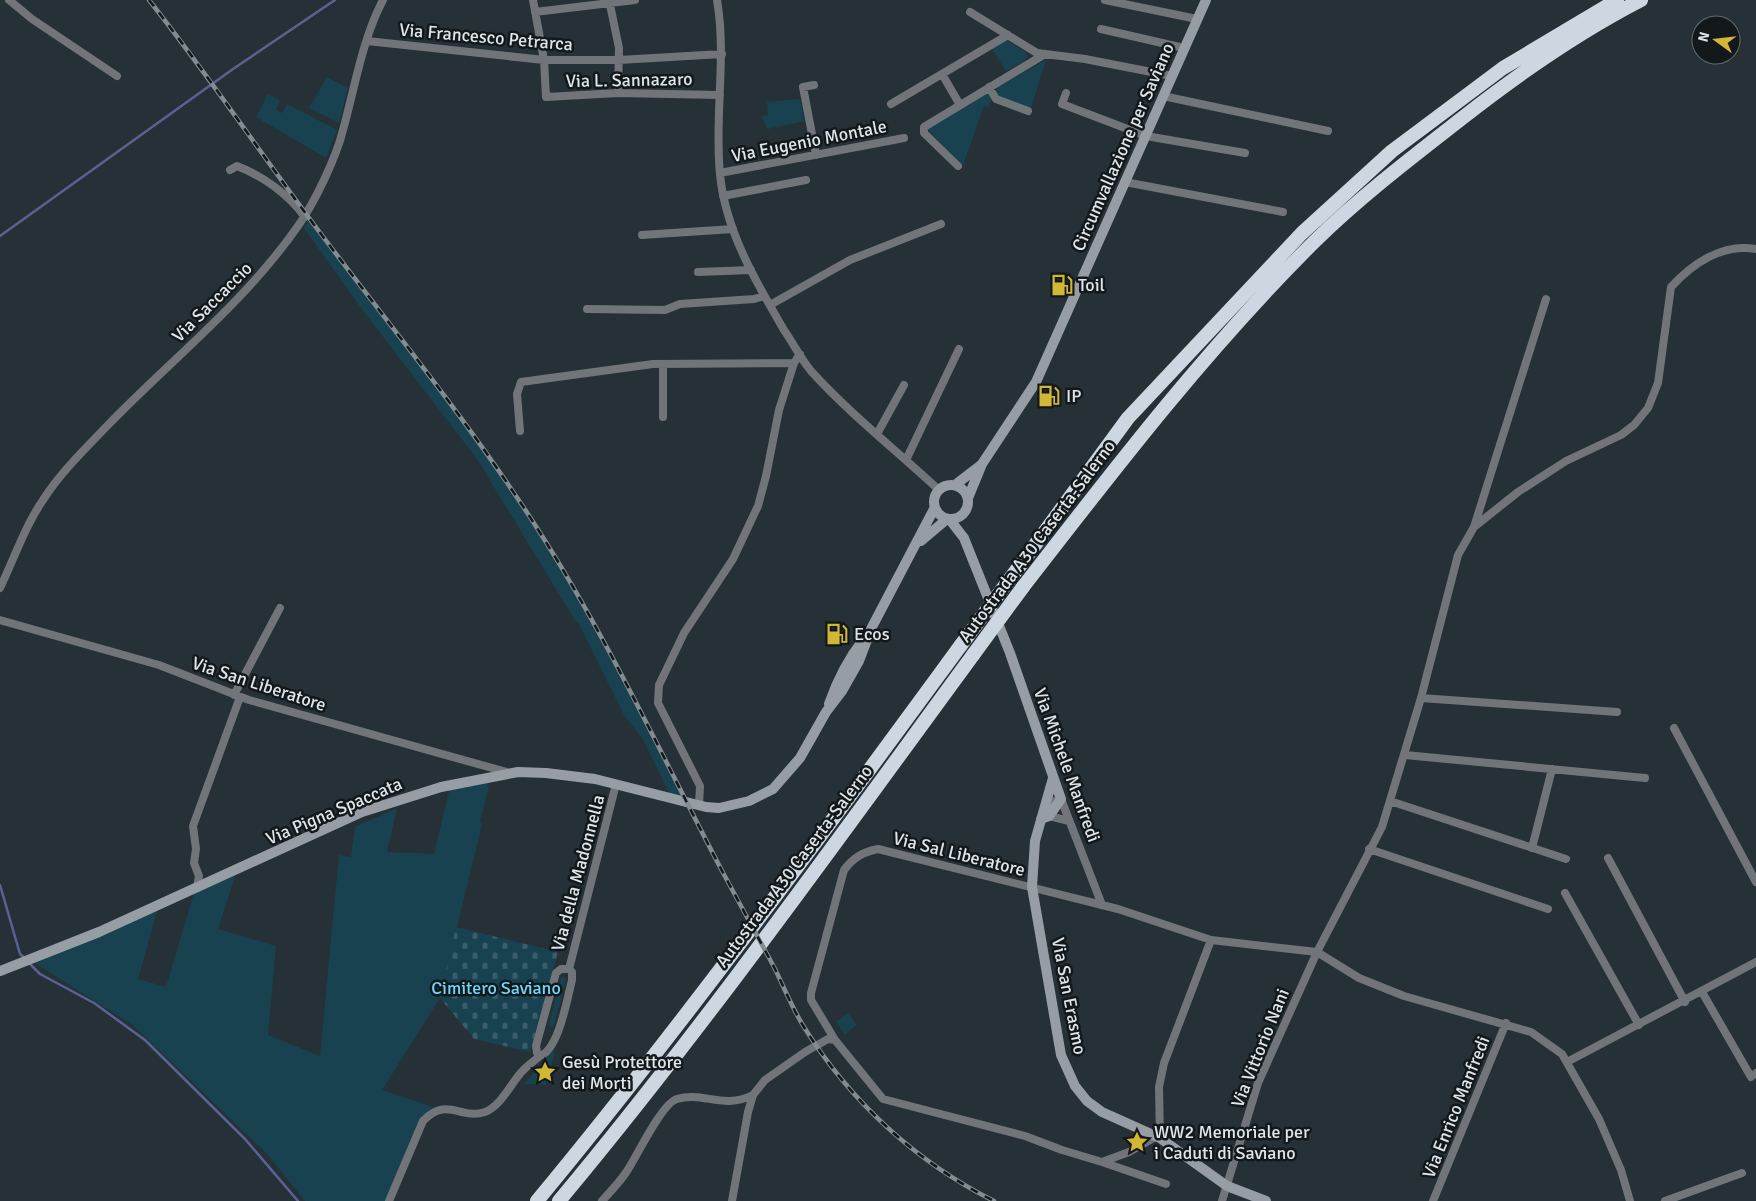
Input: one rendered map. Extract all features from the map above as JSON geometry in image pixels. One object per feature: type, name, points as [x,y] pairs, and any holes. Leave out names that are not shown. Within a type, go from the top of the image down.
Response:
[{"type":"highway","name":"Autostrada A30 Caserta-Salerno","points":[[537,1201],[606,1118],[772,903],[1128,418],[1302,233],[1392,150],[1503,68],[1617,0]]},
{"type":"highway","name":"Autostrada A30 Caserta-Salerno","points":[[559,1201],[637,1106],[791,902],[1023,587],[1147,429],[1223,340],[1316,240],[1401,166],[1513,78],[1641,0]]},
{"type":"main road","name":"Circumvallazione per Saviano","points":[[968,498],[982,464],[1036,382],[1206,0]]},
{"type":"main road","name":"Circumvallazione per Saviano","points":[[955,485],[982,464]]},
{"type":"main road","points":[[955,485],[963,490],[968,498],[964,513],[964,538],[948,520],[934,509],[934,498],[944,486],[955,485]]},
{"type":"main road","name":"Via Pigna Spaccata","points":[[0,971],[20,965],[197,888],[362,812],[441,787],[510,773],[570,775],[616,784],[702,806],[733,807],[773,789],[800,758],[826,712],[842,691],[859,661],[870,632],[934,509]]},
{"type":"main road","points":[[913,549],[948,520],[964,513]]},
{"type":"main road","name":"Via Michele Manfredi","points":[[964,538],[1003,635],[1061,799]]},
{"type":"main road","name":"Via San Erasmo","points":[[1053,778],[1045,818],[1035,841],[1032,887],[1061,1055],[1075,1086],[1087,1101],[1102,1112],[1158,1137],[1227,1186],[1266,1201]]},
{"type":"main road","name":"Via San Erasmo","points":[[1045,818],[1061,799]]},
{"type":"street","points":[[9,0],[32,19],[117,76]]},
{"type":"street","name":"Via Saccaccio","points":[[0,588],[43,499],[64,473],[131,401],[245,292],[276,258],[305,217],[338,145],[367,41],[384,0]]},
{"type":"street","name":"Via L. Sannazaro","points":[[533,0],[544,60],[546,96],[618,93],[720,95]]},
{"type":"street","points":[[535,12],[609,1],[635,0]]},
{"type":"street","points":[[717,0],[722,54],[720,173],[723,196],[733,229],[751,270],[764,296],[810,370],[939,490]]},
{"type":"street","points":[[1105,0],[1197,19]]},
{"type":"street","points":[[609,1],[620,48],[618,93]]},
{"type":"street","points":[[970,12],[1037,53],[1085,59],[1172,76]]},
{"type":"street","points":[[1101,29],[1184,48]]},
{"type":"street","points":[[891,104],[1008,35]]},
{"type":"street","name":"Via Francesco Petrarca","points":[[367,41],[544,60],[619,60],[722,54]]},
{"type":"street","points":[[958,166],[923,130],[927,125],[1044,54]]},
{"type":"street","points":[[942,74],[960,105]]},
{"type":"street","points":[[814,85],[802,87],[816,155]]},
{"type":"street","points":[[989,87],[996,99],[1028,111]]},
{"type":"street","points":[[1066,93],[1062,104],[1146,136],[1245,153]]},
{"type":"street","points":[[1163,96],[1328,131]]},
{"type":"street","name":"Via Eugenio Montale","points":[[720,173],[904,138]]},
{"type":"street","points":[[230,170],[237,166],[268,183],[287,195],[305,217]]},
{"type":"street","points":[[723,196],[806,180]]},
{"type":"street","points":[[1125,182],[1282,212]]},
{"type":"street","points":[[770,305],[850,260],[941,224]]},
{"type":"street","points":[[642,235],[733,229]]},
{"type":"street","points":[[1474,527],[1518,492],[1551,470],[1566,461],[1615,439],[1634,425],[1651,402],[1658,383],[1671,287],[1717,252],[1740,248],[1756,249]]},
{"type":"street","points":[[698,272],[751,270]]},
{"type":"street","points":[[587,309],[665,310],[680,304],[754,299],[764,296]]},
{"type":"street","points":[[1474,527],[1546,299]]},
{"type":"street","points":[[906,460],[959,349]]},
{"type":"street","points":[[702,806],[700,786],[658,703],[659,685],[684,633],[732,559],[758,506],[779,410],[794,363],[800,354]]},
{"type":"street","points":[[520,431],[518,394],[521,382],[663,364],[794,363]]},
{"type":"street","points":[[663,364],[663,417]]},
{"type":"street","points":[[877,434],[904,385]]},
{"type":"street","name":"Via Vittorio Nani","points":[[1222,1201],[1258,1083],[1317,952],[1382,827],[1421,698],[1452,574],[1458,555],[1474,527]]},
{"type":"street","points":[[197,888],[199,876],[194,863],[196,849],[193,826],[237,696],[280,608]]},
{"type":"street","name":"Via San Liberatore","points":[[0,620],[159,665],[237,696],[510,773]]},
{"type":"street","points":[[1421,698],[1617,712]]},
{"type":"street","points":[[1674,728],[1756,882]]},
{"type":"street","points":[[1405,755],[1645,778]]},
{"type":"street","points":[[1532,848],[1552,769]]},
{"type":"street","name":"Via della Madonnella","points":[[389,1201],[423,1121],[437,1110],[449,1109],[483,1112],[489,1110],[525,1068],[550,1049],[558,1029],[572,980],[572,972],[569,969],[616,784]]},
{"type":"street","points":[[1047,803],[1061,799]]},
{"type":"street","name":"Via Michele Manfredi","points":[[1061,799],[1102,905]]},
{"type":"street","points":[[1390,801],[1566,858]]},
{"type":"street","points":[[1045,818],[1070,821]]},
{"type":"street","name":"Via Sal Liberatore","points":[[835,1040],[811,1000],[811,993],[844,870],[851,861],[864,852],[878,849],[1102,905],[1211,940],[1317,952]]},
{"type":"street","points":[[1369,849],[1548,910]]},
{"type":"street","points":[[1608,858],[1685,1002]]},
{"type":"street","points":[[1565,893],[1639,1025]]},
{"type":"street","points":[[1102,1162],[1158,1137],[1159,1087],[1164,1063],[1211,940]]},
{"type":"street","points":[[1317,952],[1359,978],[1404,996],[1531,1032],[1562,1054],[1599,1120],[1621,1170],[1630,1201]]},
{"type":"street","points":[[1567,1062],[1685,1002],[1756,962]]},
{"type":"street","name":"Via della Madonnella","points":[[540,1056],[536,1052],[536,1046],[556,973],[560,969],[569,969]]},
{"type":"street","points":[[1702,992],[1751,1076],[1756,1073]]},
{"type":"street","name":"Via Enrico Manfredi","points":[[1433,1201],[1506,1024]]},
{"type":"street","points":[[732,1201],[748,1112],[753,1095],[765,1080],[823,1040],[835,1040],[883,1099],[1025,1136],[1166,1184]]},
{"type":"street","points":[[602,1201],[627,1171],[658,1119],[672,1102],[686,1098],[732,1102],[753,1095]]},
{"type":"street","points":[[1665,1201],[1742,1173]]},
{"type":"green space","points":[[1006,40],[1026,52],[1027,57],[1024,61],[1006,71],[991,48]]},
{"type":"green space","points":[[1046,60],[1031,108],[999,98],[996,88]]},
{"type":"green space","points":[[327,77],[348,88],[339,123],[309,108]]},
{"type":"green space","points":[[989,92],[992,96],[989,107],[984,106],[963,165],[927,129]]},
{"type":"green space","points":[[268,94],[280,100],[276,110],[282,113],[287,104],[337,130],[326,158],[256,117]]},
{"type":"green space","points":[[800,99],[804,121],[767,129],[762,116],[768,115],[767,102]]},
{"type":"green space","points":[[308,220],[422,368],[478,444],[530,521],[590,623],[682,798],[670,795],[643,739],[624,715],[578,622],[576,622],[477,459],[364,312],[304,228]]},
{"type":"green space","points":[[486,781],[489,786],[480,822],[482,824],[440,998],[382,1090],[434,1107],[427,1113],[386,1201],[305,1201],[268,1155],[134,1026],[35,963],[157,911],[138,979],[166,987],[194,893],[235,876],[218,929],[276,946],[268,1035],[320,1056],[339,855],[351,857],[355,827],[397,808],[387,852],[434,854],[450,787]]},
{"type":"green space","name":"Cimitero Saviano","points":[[456,927],[558,952],[530,1052],[474,1039],[440,998]]},
{"type":"green space","points":[[564,977],[566,979],[554,1025],[551,1027],[549,1024],[561,978]]},
{"type":"green space","points":[[848,1013],[857,1025],[845,1034],[836,1022]]},
{"type":"green space","points":[[555,1050],[546,1085],[524,1084],[551,1052]]},
{"type":"waterway","points":[[0,236],[233,69],[335,0]]},
{"type":"waterway","points":[[0,885],[20,954],[25,958]]},
{"type":"waterway","points":[[28,962],[40,974],[94,1003],[145,1040],[245,1139],[298,1201]]},
{"type":"railway","points":[[149,0],[321,234],[432,379],[486,453],[537,528],[563,569],[610,653],[796,1012],[822,1054],[842,1080],[887,1127],[938,1168],[994,1201]]},
{"type":"place","name":"Toil","points":[[1062,285]]},
{"type":"place","name":"IP","points":[[1049,396]]},
{"type":"place","name":"Ecos","points":[[837,634]]},
{"type":"place","name":"Gesù Protettore dei Morti","points":[[545,1072]]},
{"type":"place","name":"WW2 Memoriale per i Caduti di Saviano","points":[[1137,1142]]}]
